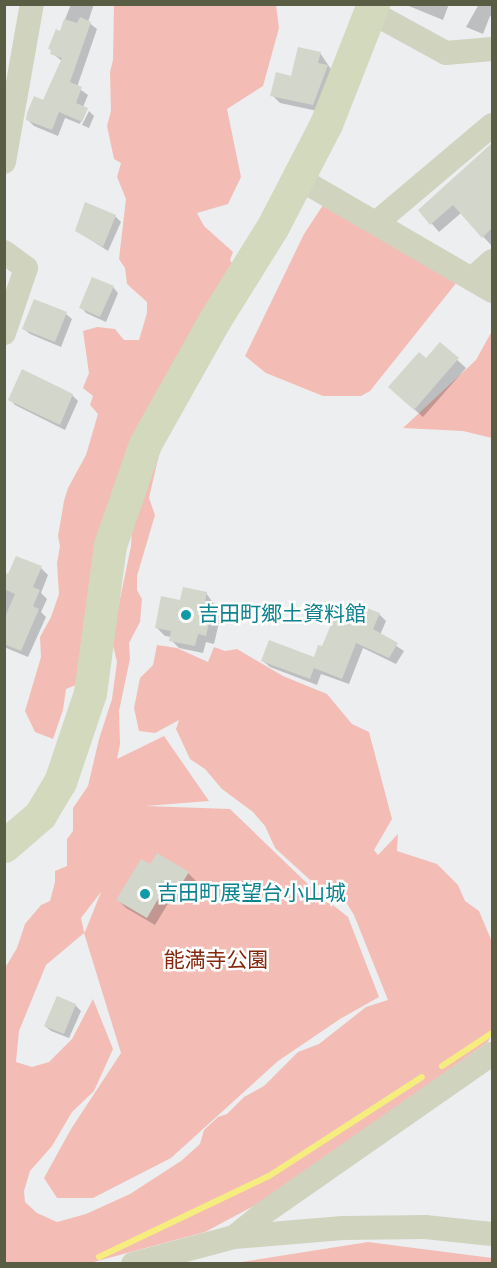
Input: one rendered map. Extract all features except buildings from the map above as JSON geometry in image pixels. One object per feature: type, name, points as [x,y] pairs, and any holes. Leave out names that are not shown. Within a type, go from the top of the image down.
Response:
[{"type":"street","points":[[4,162],[32,4]]},
{"type":"street","points":[[4,846],[40,815],[60,782],[90,693],[110,545],[144,444],[214,321],[272,228],[326,124],[372,8],[446,53],[492,48]]},
{"type":"street","points":[[376,224],[492,125]]},
{"type":"street","points":[[298,178],[492,291]]},
{"type":"street","points":[[4,252],[26,268],[4,333]]},
{"type":"street","points":[[472,279],[492,261]]},
{"type":"street","points":[[234,1237],[261,1215],[492,1054]]},
{"type":"street","points":[[133,1263],[234,1237],[343,1228],[425,1227],[492,1234]]},
{"type":"green space","points":[[114,5],[276,5],[279,28],[263,86],[227,109],[241,177],[228,204],[197,213],[204,226],[233,252],[230,260],[239,274],[134,467],[86,681],[66,689],[63,710],[53,739],[35,732],[25,711],[41,657],[40,637],[51,617],[59,594],[57,563],[60,546],[58,536],[64,501],[68,488],[86,455],[98,414],[90,405],[93,396],[83,388],[89,373],[83,331],[97,327],[115,329],[124,340],[139,340],[147,313],[147,302],[127,284],[125,268],[119,259],[126,199],[117,177],[121,163],[114,159],[107,126],[111,111],[110,72],[113,60]]},
{"type":"green space","points":[[325,202],[457,282],[370,391],[361,396],[323,396],[266,373],[245,356],[304,234]]},
{"type":"green space","points":[[492,331],[492,438],[463,431],[403,428],[476,360]]},
{"type":"green space","name":"能満寺公園","points":[[161,446],[149,498],[155,515],[137,576],[137,590],[142,599],[140,622],[129,643],[130,659],[119,711],[120,744],[117,759],[164,736],[209,801],[146,806],[230,809],[313,889],[348,917],[379,997],[340,1019],[278,1061],[171,1158],[93,1198],[57,1198],[44,1178],[71,1129],[121,1053],[84,933],[46,965],[19,1031],[16,1062],[32,1067],[49,1062],[72,1039],[93,999],[113,1049],[94,1091],[72,1112],[52,1146],[30,1171],[24,1191],[25,1202],[37,1213],[57,1222],[86,1214],[130,1194],[181,1161],[200,1144],[204,1130],[218,1117],[227,1114],[244,1097],[264,1086],[298,1052],[319,1044],[366,1007],[388,1000],[354,915],[341,894],[321,888],[309,879],[275,848],[265,826],[253,812],[222,789],[205,769],[190,759],[176,729],[179,720],[155,733],[139,731],[134,708],[140,678],[153,665],[157,645],[177,648],[208,662],[214,647],[225,651],[237,649],[283,676],[327,694],[352,724],[369,732],[392,819],[374,850],[378,855],[398,834],[397,851],[437,864],[458,885],[465,901],[479,911],[492,942],[492,1034],[488,1042],[265,1200],[205,1232],[90,1263],[5,1264],[5,968],[17,948],[25,924],[41,905],[50,901],[55,882],[55,871],[67,866],[67,839],[73,831],[73,808],[88,786],[99,739],[112,699],[117,662],[113,645],[114,628],[131,546],[133,507]],"holes":[[[101,892],[85,932],[81,918]]]},
{"type":"green space","points":[[368,1242],[492,1258],[492,1263],[235,1263]]},
{"type":"waterway","points":[[442,1066],[492,1033]]},
{"type":"waterway","points":[[99,1257],[269,1176],[422,1077]]},
{"type":"place","name":"吉田町郷土資料館","points":[[186,615]]},
{"type":"place","name":"吉田町展望台小山城","points":[[145,894]]}]
